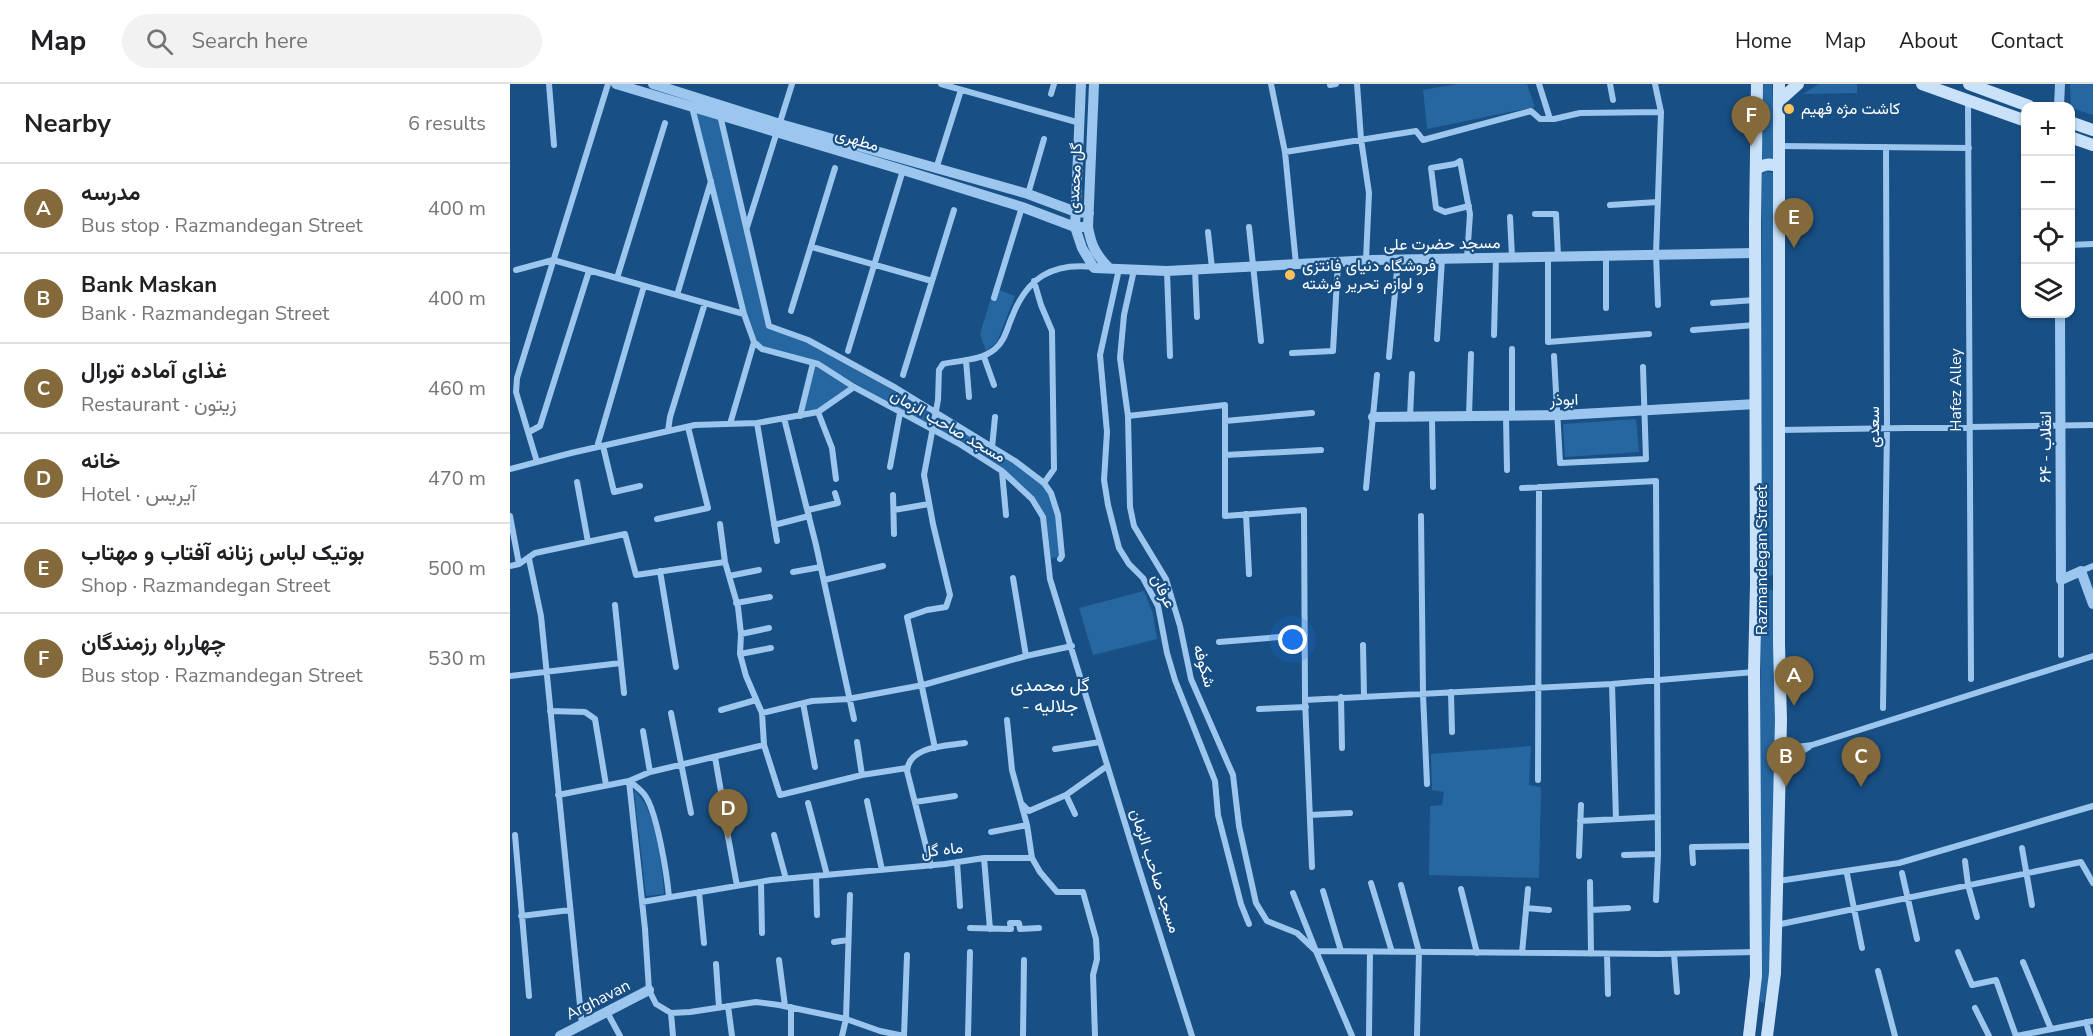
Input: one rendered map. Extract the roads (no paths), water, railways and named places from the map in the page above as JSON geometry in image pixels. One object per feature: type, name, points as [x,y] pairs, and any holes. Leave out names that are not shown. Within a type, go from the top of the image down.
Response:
[{"type":"main road","name":"Razmandegan Street","points":[[1749,1036],[1756,976],[1754,672],[1757,84]]},
{"type":"main road","name":"Razmandegan Street","points":[[1767,1036],[1775,973],[1781,749],[1779,84]]},
{"type":"main road","points":[[1779,101],[1798,84]]},
{"type":"main road","points":[[1922,84],[2021,120]]},
{"type":"main road","points":[[1969,84],[2021,103]]},
{"type":"main road","points":[[2075,124],[2093,130]]},
{"type":"main road","points":[[2075,139],[2093,146]]},
{"type":"main road","points":[[1756,169],[1765,164],[1779,166]]},
{"type":"main road","points":[[1756,585],[1779,584]]},
{"type":"street","points":[[549,84],[554,145]]},
{"type":"street","points":[[537,462],[516,392],[517,378],[608,84]]},
{"type":"street","name":"مطهری","points":[[616,84],[720,115],[936,169],[1028,194],[1076,212],[1089,213]]},
{"type":"street","name":"مطهری","points":[[655,84],[903,170],[1022,207],[1075,227],[1088,227]]},
{"type":"street","points":[[747,229],[792,84]]},
{"type":"street","points":[[941,84],[1080,123]]},
{"type":"street","points":[[1051,94],[1054,84]]},
{"type":"street","name":"گل محمدی","points":[[1082,84],[1075,227],[1082,248],[1094,268]]},
{"type":"street","name":"گل محمدی","points":[[1094,84],[1088,227],[1092,245],[1099,258],[1114,268]]},
{"type":"street","points":[[1271,84],[1285,152],[1296,264]]},
{"type":"street","points":[[1330,85],[1336,84]]},
{"type":"street","points":[[1356,84],[1369,193],[1366,261]]},
{"type":"street","points":[[1539,84],[1550,119]]},
{"type":"street","points":[[1610,84],[1613,100]]},
{"type":"street","points":[[1655,84],[1661,112],[1656,254],[1658,305]]},
{"type":"street","points":[[2059,102],[2060,84]]},
{"type":"street","points":[[936,169],[961,90]]},
{"type":"street","name":"Hafez Alley","points":[[1968,100],[1971,679]]},
{"type":"street","points":[[692,107],[744,314],[754,342],[730,424]]},
{"type":"street","points":[[1285,152],[1416,131],[1423,140],[1531,111],[1540,119],[1580,113],[1661,112]]},
{"type":"street","points":[[720,115],[769,326],[808,340],[936,412],[1015,461],[1044,483],[1051,493],[1058,515],[1062,556],[1060,559]]},
{"type":"street","points":[[618,278],[665,123]]},
{"type":"street","points":[[1028,194],[1044,138]]},
{"type":"street","points":[[1779,146],[1969,148]]},
{"type":"street","name":"سعدی","points":[[1883,708],[1887,429],[1886,147]]},
{"type":"street","points":[[1467,258],[1470,214],[1469,206],[1460,161],[1431,168],[1436,208],[1445,212],[1469,206]]},
{"type":"street","points":[[791,311],[836,168]]},
{"type":"street","points":[[848,351],[903,170]]},
{"type":"street","points":[[677,295],[711,181]]},
{"type":"street","points":[[1610,205],[1658,202]]},
{"type":"street","points":[[994,298],[1022,207]]},
{"type":"street","points":[[903,375],[954,210]]},
{"type":"street","points":[[1534,214],[1556,214],[1548,342],[1648,334]]},
{"type":"street","points":[[1510,217],[1512,257]]},
{"type":"street","points":[[1249,227],[1261,342]]},
{"type":"street","points":[[1208,232],[1212,268]]},
{"type":"street","points":[[2075,245],[2093,244]]},
{"type":"street","points":[[812,247],[932,281]]},
{"type":"street","name":"مسجد حضرت علی","points":[[1094,268],[1167,271],[1366,261],[1755,252]]},
{"type":"street","points":[[1606,255],[1606,308]]},
{"type":"street","points":[[1494,334],[1496,258]]},
{"type":"street","points":[[1437,339],[1442,259]]},
{"type":"street","points":[[516,270],[554,260],[744,314]]},
{"type":"street","points":[[1389,357],[1398,260]]},
{"type":"street","points":[[1292,353],[1334,351],[1338,262]]},
{"type":"street","points":[[935,748],[907,617],[927,610],[946,607],[950,596],[924,475],[936,412],[939,370],[943,364],[984,357],[997,348],[1005,335],[1018,301],[1034,282],[1053,270],[1074,265],[1094,268]]},
{"type":"street","name":"عرفان","points":[[1114,268],[1100,355],[1107,432],[1104,480],[1108,505],[1119,548],[1129,564],[1143,578],[1158,606],[1175,680],[1215,781],[1218,815],[1241,903],[1249,924]]},
{"type":"street","name":"شکوفه","points":[[1134,269],[1124,315],[1120,358],[1128,416],[1130,507],[1134,526],[1166,579],[1180,626],[1191,679],[1233,775],[1239,826],[1256,903],[1267,921],[1297,933],[1316,951],[1352,1036]]},
{"type":"street","points":[[1195,269],[1197,317]]},
{"type":"street","points":[[529,432],[540,426],[589,271]]},
{"type":"street","points":[[1167,271],[1170,356]]},
{"type":"street","points":[[1034,282],[1052,331],[1054,469],[1044,483]]},
{"type":"street","points":[[640,486],[614,492],[600,446],[644,286]]},
{"type":"street","points":[[1713,303],[1755,300]]},
{"type":"street","points":[[668,431],[670,417],[705,303]]},
{"type":"street","name":"انقلاب - ۶۴","points":[[2060,318],[2061,580]]},
{"type":"street","points":[[1693,330],[1755,324]]},
{"type":"street","name":"مسجد صاحب الزمان","points":[[754,342],[762,349],[813,363],[1002,471],[1032,499],[1043,517],[1050,579],[1192,1036]]},
{"type":"street","points":[[1507,470],[1512,349]]},
{"type":"street","points":[[1469,416],[1471,354]]},
{"type":"street","points":[[1554,356],[1560,463],[1646,459],[1643,367]]},
{"type":"street","points":[[984,357],[994,385]]},
{"type":"street","points":[[966,360],[969,398]]},
{"type":"street","points":[[800,416],[813,363]]},
{"type":"street","points":[[1410,417],[1412,374]]},
{"type":"street","points":[[1366,488],[1377,375]]},
{"type":"street","points":[[510,469],[688,426],[757,423],[818,412],[854,387]]},
{"type":"street","name":"ابوذر","points":[[1373,417],[1558,415],[1756,404]]},
{"type":"street","points":[[1128,416],[1225,405],[1225,516],[1304,510],[1306,703],[1312,867]]},
{"type":"street","points":[[818,412],[832,448],[836,479]]},
{"type":"street","points":[[890,467],[900,413]]},
{"type":"street","points":[[1225,421],[1312,413]]},
{"type":"street","points":[[992,448],[995,417]]},
{"type":"street","points":[[1432,417],[1433,488]]},
{"type":"street","points":[[784,418],[821,567],[854,719]]},
{"type":"street","points":[[757,423],[777,542]]},
{"type":"street","points":[[1779,430],[2093,425]]},
{"type":"street","points":[[657,519],[708,508],[688,426]]},
{"type":"street","points":[[1225,455],[1321,450]]},
{"type":"street","points":[[1002,471],[1006,515]]},
{"type":"street","points":[[1522,488],[1656,481],[1658,817],[1656,900]]},
{"type":"street","points":[[577,482],[588,542]]},
{"type":"street","points":[[1539,487],[1539,780]]},
{"type":"street","points":[[774,525],[838,503],[835,494]]},
{"type":"street","points":[[892,495],[894,534]]},
{"type":"street","points":[[894,510],[929,504]]},
{"type":"street","points":[[1246,514],[1249,574]]},
{"type":"street","points":[[510,516],[519,564]]},
{"type":"street","points":[[1421,516],[1423,693],[1427,784]]},
{"type":"street","points":[[720,524],[725,562],[736,603],[741,634],[740,654],[762,712],[764,745],[780,795],[862,775],[907,768]]},
{"type":"street","points":[[510,566],[529,559],[535,553],[625,534],[636,575],[725,562]]},
{"type":"street","points":[[529,559],[541,616],[582,1025]]},
{"type":"street","points":[[824,580],[883,566]]},
{"type":"street","points":[[2061,656],[2061,580],[2093,566]]},
{"type":"street","points":[[792,572],[821,567]]},
{"type":"street","points":[[729,576],[759,570]]},
{"type":"street","points":[[660,571],[676,667]]},
{"type":"street","points":[[2080,571],[2093,604]]},
{"type":"street","points":[[1013,578],[1026,656]]},
{"type":"street","points":[[736,603],[770,597]]},
{"type":"street","points":[[615,606],[624,693]]},
{"type":"street","points":[[741,634],[769,628]]},
{"type":"street","points":[[1219,642],[1305,635]]},
{"type":"street","points":[[1362,645],[1364,696]]},
{"type":"street","points":[[762,712],[923,685],[1026,656],[1072,646]]},
{"type":"street","points":[[740,654],[771,648]]},
{"type":"street","points":[[1781,749],[1812,745],[2093,656]]},
{"type":"street","points":[[510,676],[621,663]]},
{"type":"street","points":[[1259,709],[1364,696],[1612,684],[1754,672]]},
{"type":"street","points":[[1612,684],[1616,819]]},
{"type":"street","points":[[1451,692],[1452,732]]},
{"type":"street","points":[[1341,698],[1342,748]]},
{"type":"street","points":[[721,710],[756,700]]},
{"type":"street","points":[[803,704],[815,767]]},
{"type":"street","points":[[550,711],[585,712],[595,719],[606,786]]},
{"type":"street","points":[[671,713],[691,813]]},
{"type":"street","points":[[1007,720],[1012,770],[1027,825],[1032,858],[1040,872],[1057,892],[1083,892],[1096,939],[1097,959],[1093,975],[1095,1036]]},
{"type":"street","points":[[643,731],[650,772]]},
{"type":"street","points":[[857,742],[862,775]]},
{"type":"street","points":[[1056,749],[1100,742]]},
{"type":"street","points":[[931,866],[907,768],[908,763],[915,755],[935,748],[965,743]]},
{"type":"street","points":[[558,795],[629,781],[650,772],[764,745]]},
{"type":"street","points":[[1780,772],[1793,757],[1812,745]]},
{"type":"street","points":[[715,757],[724,809]]},
{"type":"street","points":[[1022,804],[1029,812],[1066,795],[1107,766]]},
{"type":"street","points":[[629,781],[645,794],[650,807],[663,854],[669,897]]},
{"type":"street","points":[[629,781],[649,990],[656,1004],[671,1013],[756,1002],[846,1019],[880,1033],[904,1036],[907,955]]},
{"type":"street","points":[[1066,795],[1075,814]]},
{"type":"street","points":[[915,802],[955,796]]},
{"type":"street","points":[[867,801],[882,870]]},
{"type":"street","points":[[808,803],[827,875]]},
{"type":"street","points":[[1579,856],[1581,805]]},
{"type":"street","points":[[1778,881],[1899,863],[2093,806]]},
{"type":"street","points":[[1310,815],[1350,813]]},
{"type":"street","points":[[1580,821],[1658,817]]},
{"type":"street","points":[[991,832],[1027,825]]},
{"type":"street","points":[[726,831],[737,886]]},
{"type":"street","points":[[515,835],[529,996]]},
{"type":"street","points":[[774,835],[786,879]]},
{"type":"street","points":[[1693,863],[1692,847],[1756,846]]},
{"type":"street","points":[[2022,848],[2032,905]]},
{"type":"street","points":[[1624,855],[1658,854]]},
{"type":"street","points":[[984,858],[990,929]]},
{"type":"street","name":"ماه گل","points":[[642,902],[786,879],[931,866],[984,858],[1032,858]]},
{"type":"street","points":[[1965,861],[1968,885],[1977,917]]},
{"type":"street","points":[[957,862],[960,906]]},
{"type":"street","points":[[1776,925],[2081,862],[2093,883]]},
{"type":"street","points":[[1902,873],[1917,939]]},
{"type":"street","points":[[1847,874],[1862,948]]},
{"type":"street","points":[[816,876],[817,915]]},
{"type":"street","points":[[761,882],[762,933]]},
{"type":"street","points":[[1590,882],[1591,954]]},
{"type":"street","points":[[1371,883],[1392,952]]},
{"type":"street","points":[[1401,885],[1419,952],[1417,1036]]},
{"type":"street","points":[[1461,889],[1477,953]]},
{"type":"street","points":[[1522,953],[1528,889]]},
{"type":"street","points":[[1323,891],[1341,951]]},
{"type":"street","points":[[699,892],[704,943]]},
{"type":"street","points":[[1293,892],[1316,951],[1591,954],[1756,952]]},
{"type":"street","points":[[843,1036],[846,1019],[850,895]]},
{"type":"street","points":[[1526,908],[1549,910]]},
{"type":"street","points":[[1590,910],[1628,908]]},
{"type":"street","points":[[521,916],[570,910]]},
{"type":"street","points":[[970,928],[1011,929],[1010,923],[1019,923],[1020,929],[1039,928]]},
{"type":"street","points":[[834,942],[848,940]]},
{"type":"street","points":[[968,1036],[970,952]]},
{"type":"street","points":[[1369,1035],[1370,952]]},
{"type":"street","points":[[1958,952],[1972,985],[1996,980],[2016,1036],[2089,1021],[2090,1036]]},
{"type":"street","points":[[1607,954],[1608,994]]},
{"type":"street","points":[[1674,954],[1677,992]]},
{"type":"street","points":[[779,960],[791,1036]]},
{"type":"street","points":[[1023,1036],[1024,960]]},
{"type":"street","points":[[2023,962],[2051,1029]]},
{"type":"street","points":[[717,963],[719,1007]]},
{"type":"street","points":[[1878,971],[1895,1036]]},
{"type":"street","name":"Arghavan","points":[[560,1036],[649,990]]},
{"type":"street","points":[[728,1006],[732,1036]]},
{"type":"street","points":[[1974,1008],[1989,1036]]},
{"type":"street","points":[[607,1012],[620,1036]]},
{"type":"street","points":[[671,1013],[673,1036]]},
{"type":"place","name":"کاشت مژه فهیم","points":[[1789,109]]},
{"type":"place","name":"چهارراه رزمندگان","points":[[1751,146]]},
{"type":"place","name":"بوتیک لباس زنانه آفتاب و مهتاب","points":[[1794,248]]},
{"type":"place","name":"فروشگاه دنیای فانتزی و لوازم تحریر فرشته","points":[[1290,275]]},
{"type":"place","name":"مدرسه","points":[[1794,706]]},
{"type":"place","name":"Bank Maskan","points":[[1786,787]]},
{"type":"place","name":"غذای آماده تورال","points":[[1861,787]]},
{"type":"place","name":"خانه","points":[[728,839]]},
{"type":"district","name":"گل محمدی - جلالیه","points":[[1050,695]]}]
